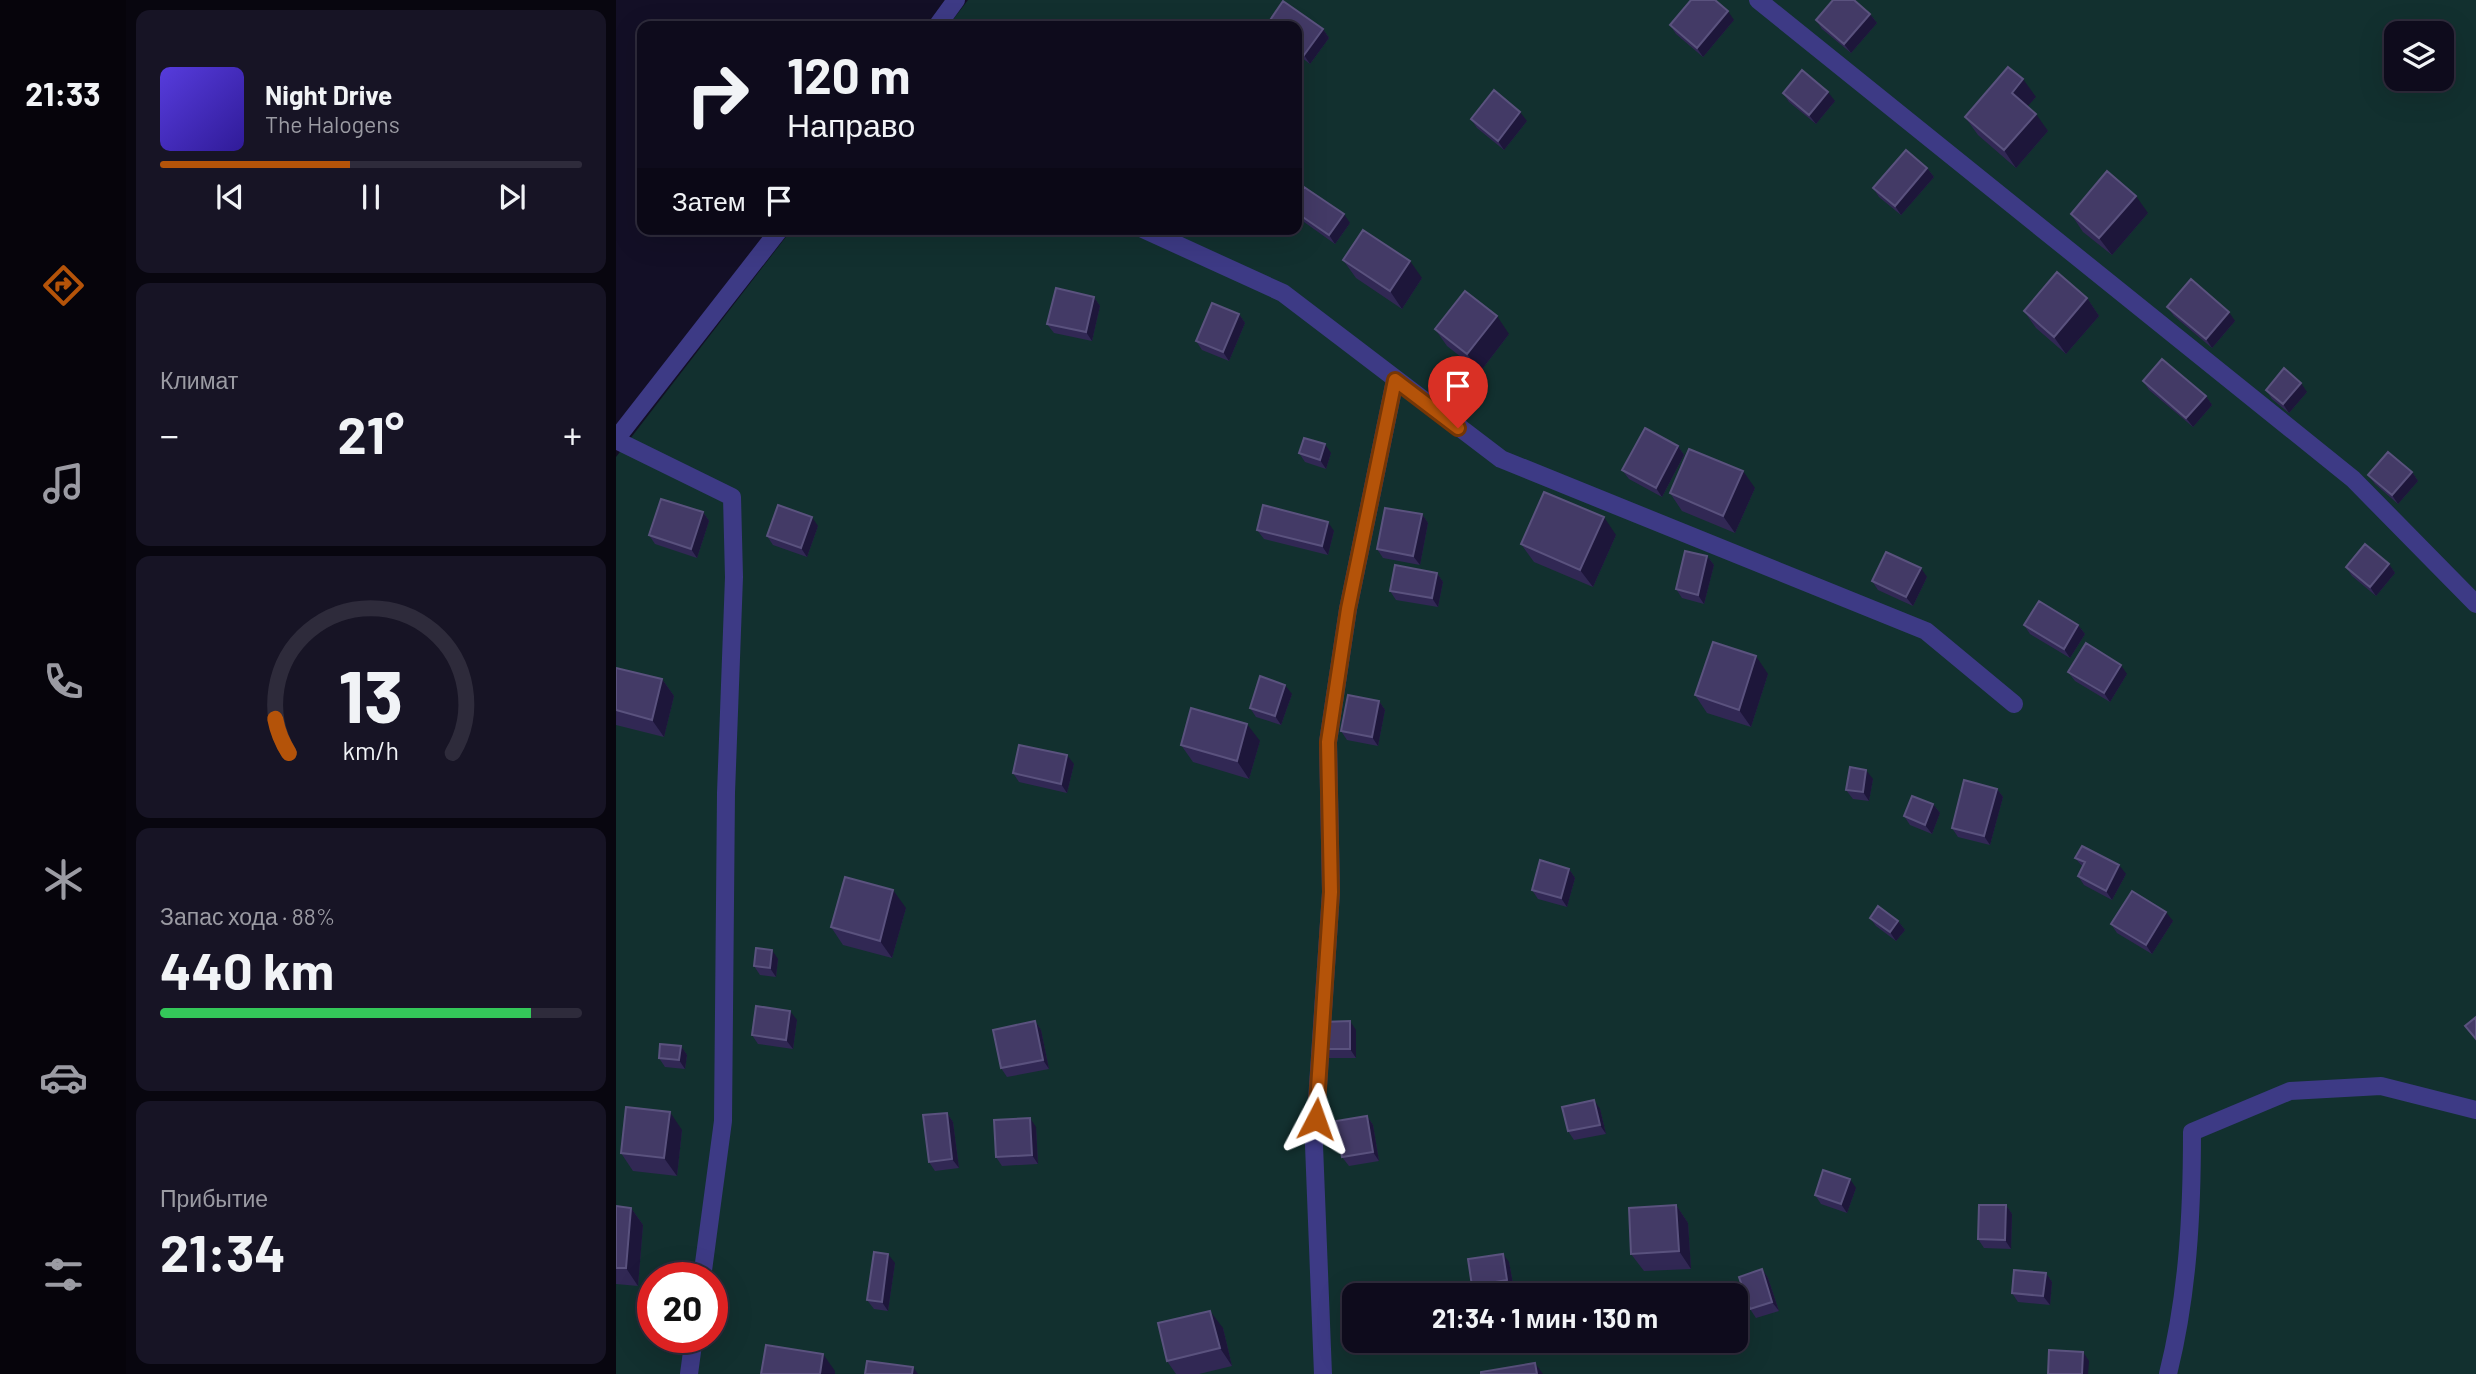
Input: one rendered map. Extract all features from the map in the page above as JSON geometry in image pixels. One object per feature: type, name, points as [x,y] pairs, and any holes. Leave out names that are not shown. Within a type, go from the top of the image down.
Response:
[{"type":"street","points":[[941,21],[956,0]]},
{"type":"street","points":[[1758,0],[2353,479],[2476,604]]},
{"type":"street","points":[[704,1262],[723,1121],[733,497],[616,439],[775,235]]},
{"type":"street","points":[[1156,235],[1283,293],[1501,459],[1926,631],[2014,704]]},
{"type":"street","points":[[1323,1374],[1314,1145],[1331,892],[1328,742],[1348,609],[1395,380]]},
{"type":"street","points":[[2168,1374],[2177,1336],[2192,1224],[2192,1132],[2290,1091],[2381,1086],[2476,1110]]},
{"type":"street","points":[[689,1374],[692,1353]]},
{"type":"green space","points":[[968,0],[2476,0],[2476,1374],[616,1374],[616,457],[787,235],[1302,235],[1302,21],[952,21]]},
{"type":"building","points":[[1691,0],[1715,0],[1728,11],[1697,48],[1670,25]]},
{"type":"building","points":[[1833,0],[1854,0],[1870,14],[1844,44],[1816,20]]},
{"type":"building","points":[[1283,1],[1323,29],[1304,55],[1302,21],[1269,21]]},
{"type":"building","points":[[2008,67],[2023,79],[2012,93],[2036,114],[2004,150],[1965,117]]},
{"type":"building","points":[[1802,70],[1828,92],[1809,115],[1783,93]]},
{"type":"building","points":[[1494,90],[1520,112],[1498,141],[1471,119]]},
{"type":"building","points":[[1906,150],[1927,168],[1895,206],[1873,188]]},
{"type":"building","points":[[2107,171],[2136,196],[2099,238],[2071,214]]},
{"type":"building","points":[[1304,187],[1344,214],[1329,235],[1302,216]]},
{"type":"building","points":[[1363,230],[1410,261],[1390,291],[1343,260]]},
{"type":"building","points":[[2057,272],[2087,298],[2054,337],[2024,311]]},
{"type":"building","points":[[2191,279],[2229,312],[2206,339],[2167,307]]},
{"type":"building","points":[[1056,288],[1094,297],[1086,332],[1047,324]]},
{"type":"building","points":[[1465,291],[1497,316],[1467,354],[1435,329]]},
{"type":"building","points":[[1212,303],[1239,314],[1223,352],[1196,341]]},
{"type":"building","points":[[2162,359],[2206,396],[2186,418],[2143,381]]},
{"type":"building","points":[[2284,368],[2301,383],[2283,404],[2266,390]]},
{"type":"building","points":[[1645,428],[1678,446],[1656,488],[1622,470]]},
{"type":"building","points":[[1304,438],[1325,444],[1320,460],[1299,453]]},
{"type":"building","points":[[1689,449],[1743,471],[1723,516],[1670,493]]},
{"type":"building","points":[[2388,452],[2412,472],[2392,495],[2368,475]]},
{"type":"building","points":[[1544,492],[1604,517],[1580,570],[1521,544]]},
{"type":"building","points":[[661,499],[703,512],[691,549],[649,535]]},
{"type":"building","points":[[778,505],[812,517],[801,548],[767,536]]},
{"type":"building","points":[[1263,505],[1328,522],[1322,546],[1257,530]]},
{"type":"building","points":[[1385,508],[1422,514],[1413,556],[1377,549]]},
{"type":"building","points":[[2365,544],[2389,564],[2370,587],[2346,567]]},
{"type":"building","points":[[1685,551],[1707,556],[1698,595],[1676,589]]},
{"type":"building","points":[[1886,552],[1921,568],[1906,597],[1872,581]]},
{"type":"building","points":[[1395,565],[1437,573],[1432,598],[1390,591]]},
{"type":"building","points":[[2039,601],[2078,625],[2064,649],[2024,625]]},
{"type":"building","points":[[1713,642],[1756,656],[1739,710],[1695,695]]},
{"type":"building","points":[[2086,643],[2121,665],[2104,693],[2068,672]]},
{"type":"building","points":[[616,668],[662,679],[652,720],[616,710]]},
{"type":"building","points":[[1260,676],[1285,685],[1275,716],[1250,708]]},
{"type":"building","points":[[1348,695],[1379,701],[1372,737],[1341,731]]},
{"type":"building","points":[[1191,708],[1247,724],[1237,761],[1181,745]]},
{"type":"building","points":[[1019,745],[1067,755],[1061,784],[1013,773]]},
{"type":"building","points":[[1850,767],[1866,770],[1863,792],[1846,790]]},
{"type":"building","points":[[1964,780],[1997,789],[1984,836],[1952,828]]},
{"type":"building","points":[[1912,796],[1933,804],[1925,825],[1904,816]]},
{"type":"building","points":[[2082,846],[2119,865],[2106,891],[2078,876],[2085,862],[2075,858]]},
{"type":"building","points":[[1540,860],[1569,869],[1561,898],[1532,890]]},
{"type":"building","points":[[845,877],[893,890],[880,941],[831,927]]},
{"type":"building","points":[[2132,891],[2166,912],[2146,945],[2111,924]]},
{"type":"building","points":[[1878,906],[1898,921],[1890,932],[1870,918]]},
{"type":"building","points":[[756,948],[772,950],[770,968],[754,966]]},
{"type":"building","points":[[756,1006],[790,1011],[786,1040],[752,1035]]},
{"type":"building","points":[[2476,1017],[2476,1039],[2465,1026]]},
{"type":"building","points":[[1035,1021],[1043,1060],[1001,1068],[993,1030]]},
{"type":"building","points":[[1350,1021],[1350,1049],[1322,1049],[1322,1022]]},
{"type":"building","points":[[660,1044],[681,1046],[679,1060],[659,1058]]},
{"type":"building","points":[[1594,1100],[1600,1125],[1568,1131],[1562,1107]]},
{"type":"building","points":[[626,1107],[670,1112],[664,1158],[621,1153]]},
{"type":"building","points":[[947,1113],[952,1159],[929,1162],[923,1115]]},
{"type":"building","points":[[1367,1116],[1373,1152],[1342,1157],[1336,1121]]},
{"type":"building","points":[[1030,1118],[1032,1155],[996,1157],[994,1120]]},
{"type":"building","points":[[1823,1170],[1850,1179],[1841,1204],[1815,1195]]},
{"type":"building","points":[[1676,1205],[1679,1251],[1631,1254],[1629,1208]]},
{"type":"building","points":[[1979,1205],[2006,1205],[2005,1240],[1978,1239]]},
{"type":"building","points":[[616,1206],[631,1208],[626,1268],[616,1268]]},
{"type":"building","points":[[874,1252],[888,1254],[882,1302],[867,1300]]},
{"type":"building","points":[[1503,1254],[1507,1280],[1472,1283],[1468,1259]]},
{"type":"building","points":[[1762,1269],[1772,1302],[1750,1309],[1748,1283],[1741,1283],[1739,1277]]},
{"type":"building","points":[[2014,1270],[2046,1273],[2043,1296],[2012,1293]]},
{"type":"building","points":[[1210,1311],[1220,1348],[1167,1361],[1158,1323]]},
{"type":"building","points":[[766,1345],[823,1354],[820,1374],[761,1374]]},
{"type":"building","points":[[2049,1350],[2083,1352],[2082,1374],[2048,1374]]},
{"type":"building","points":[[867,1361],[913,1367],[912,1374],[865,1374]]},
{"type":"building","points":[[1535,1363],[1537,1374],[1481,1374],[1481,1372]]},
{"type":"route","points":[[1316,1119],[1331,892],[1328,742],[1348,609],[1395,380],[1458,428]]}]
